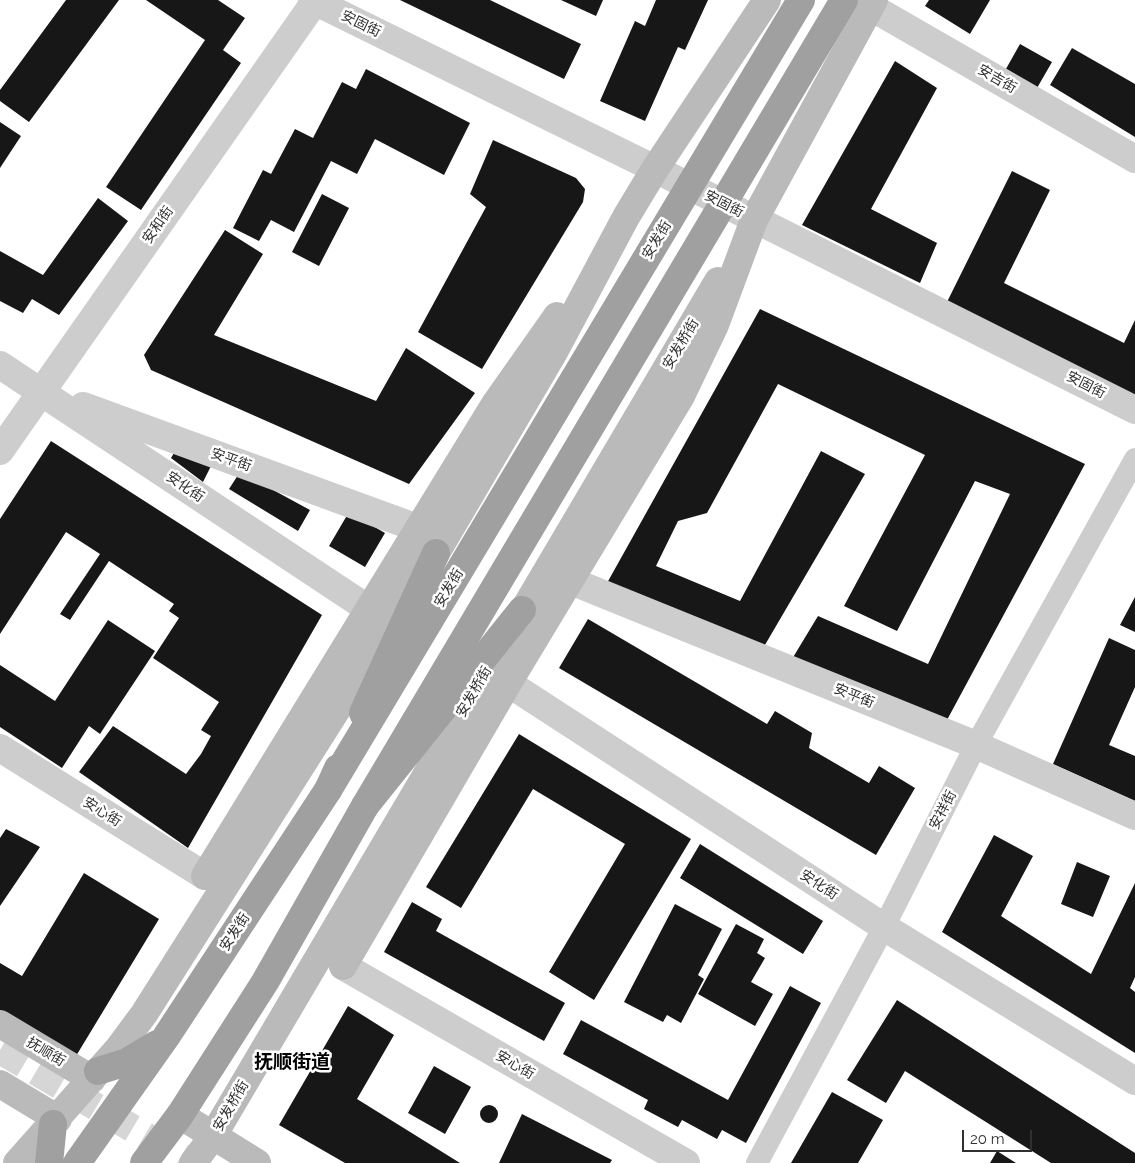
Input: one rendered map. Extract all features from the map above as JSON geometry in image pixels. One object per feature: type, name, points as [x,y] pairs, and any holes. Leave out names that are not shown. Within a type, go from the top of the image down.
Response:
[{"type":"highway","name":"安发街","points":[[77,1163],[166,1037],[328,790],[801,0]]},
{"type":"highway","points":[[144,1163],[180,1115],[265,982],[365,806],[844,0]]},
{"type":"highway","points":[[328,790],[436,553]]},
{"type":"highway","points":[[365,806],[522,610]]},
{"type":"highway","points":[[95,1075],[145,1053],[166,1037]]},
{"type":"highway","points":[[49,1163],[61,1114]]},
{"type":"main road","points":[[17,1163],[95,1075],[144,1014],[436,553],[554,352],[626,217],[655,169],[767,0]]},
{"type":"main road","points":[[343,966],[508,683],[681,396],[715,325],[754,220],[868,2]]},
{"type":"main road","points":[[205,876],[420,529],[495,404],[626,217]]},
{"type":"main road","name":"安发桥街","points":[[193,1163],[213,1136],[754,220]]},
{"type":"main road","name":"抚顺街","points":[[0,1024],[95,1075]]},
{"type":"main road","points":[[0,1084],[61,1114]]},
{"type":"main road","points":[[180,1115],[257,1163]]},
{"type":"street","name":"安固街","points":[[314,1],[655,169],[1135,410]]},
{"type":"street","name":"安和街","points":[[0,451],[314,1]]},
{"type":"street","name":"安吉街","points":[[868,2],[1135,159]]},
{"type":"street","name":"安化街","points":[[0,365],[42,391],[370,610]]},
{"type":"street","name":"安平街","points":[[42,391],[420,529]]},
{"type":"street","name":"安祥街","points":[[757,1163],[884,926],[976,745],[1135,459]]},
{"type":"street","name":"安平街","points":[[571,581],[976,745],[1135,816]]},
{"type":"street","name":"安化街","points":[[508,683],[884,926],[1135,1081]]},
{"type":"street","name":"安心街","points":[[0,748],[205,876]]},
{"type":"street","name":"安心街","points":[[343,966],[686,1163]]},
{"type":"building","points":[[66,0],[119,0],[29,122],[0,101],[0,90]]},
{"type":"building","points":[[146,0],[218,0],[245,18],[223,50],[241,63],[141,210],[106,187],[205,40]]},
{"type":"building","points":[[400,0],[490,0],[581,44],[564,79]]},
{"type":"building","points":[[561,0],[603,0],[596,16]]},
{"type":"building","points":[[656,0],[708,0],[685,50],[678,47],[645,121],[600,101],[635,21],[645,26]]},
{"type":"building","points":[[929,0],[990,0],[970,34],[925,6]]},
{"type":"building","points":[[1020,44],[1052,62],[1033,95],[1002,76]]},
{"type":"building","points":[[1072,48],[1135,84],[1135,137],[1050,85]]},
{"type":"building","points":[[895,61],[937,88],[871,209],[937,243],[920,283],[802,225]]},
{"type":"building","points":[[366,69],[470,123],[444,175],[375,139],[357,174],[331,161],[294,232],[271,220],[259,241],[233,228],[263,170],[271,174],[295,129],[313,138],[342,82],[356,89]]},
{"type":"building","points":[[0,122],[21,136],[0,168]]},
{"type":"building","points":[[493,140],[576,178],[585,189],[583,202],[482,369],[418,332],[486,207],[470,194]]},
{"type":"building","points":[[1012,171],[1050,190],[1004,283],[1124,343],[1135,320],[1135,398],[946,304]]},
{"type":"building","points":[[322,194],[349,208],[319,266],[292,252]]},
{"type":"building","points":[[98,198],[128,221],[59,315],[32,299],[23,313],[0,301],[0,251],[43,275]]},
{"type":"building","points":[[225,230],[263,254],[214,335],[376,401],[406,348],[475,393],[409,484],[151,370],[144,355]]},
{"type":"building","points":[[760,309],[1085,464],[947,720],[789,664],[818,616],[928,664],[1010,494],[975,481],[897,631],[844,606],[925,455],[778,384],[707,513],[678,521],[656,566],[740,601],[821,451],[865,474],[762,650],[602,592]]},
{"type":"building","points":[[51,441],[322,615],[188,848],[79,772],[113,726],[186,774],[201,754],[211,736],[201,730],[219,702],[153,658],[179,618],[169,611],[174,604],[109,561],[70,620],[60,614],[100,554],[66,532],[0,634],[0,519]]},
{"type":"building","points":[[178,446],[213,462],[203,482],[171,458]]},
{"type":"building","points":[[240,472],[310,510],[298,531],[229,489]]},
{"type":"building","points":[[349,512],[385,533],[365,567],[329,546]]},
{"type":"building","points":[[1135,597],[1135,632],[1120,625]]},
{"type":"building","points":[[588,619],[767,724],[775,711],[812,733],[809,748],[869,783],[879,766],[915,788],[876,855],[559,668]]},
{"type":"building","points":[[108,620],[155,651],[100,734],[89,726],[62,768],[0,727],[0,665],[55,701]]},
{"type":"building","points":[[1109,638],[1135,650],[1135,687],[1109,745],[1135,756],[1135,801],[1053,764]]},
{"type":"building","points":[[519,734],[691,839],[594,1000],[549,972],[625,844],[533,789],[461,908],[426,887]]},
{"type":"building","points":[[6,829],[40,847],[0,906],[0,838]]},
{"type":"building","points":[[994,835],[1033,856],[1001,916],[1091,974],[1135,883],[1135,977],[1130,988],[1135,992],[1135,1053],[942,932]]},
{"type":"building","points":[[700,844],[823,921],[803,954],[680,878]]},
{"type":"building","points":[[1077,862],[1110,876],[1093,917],[1061,904]]},
{"type":"building","points":[[84,873],[159,919],[76,1056],[0,1010],[0,963],[22,976]]},
{"type":"building","points":[[412,902],[442,919],[436,931],[565,1003],[544,1041],[384,952]]},
{"type":"building","points":[[675,904],[722,929],[698,975],[704,979],[681,1023],[667,1015],[663,1022],[624,1002]]},
{"type":"building","points":[[736,924],[764,939],[757,953],[765,958],[751,982],[773,994],[755,1026],[698,994]]},
{"type":"building","points":[[790,986],[821,1003],[746,1143],[722,1130],[717,1139],[682,1120],[678,1127],[644,1109],[648,1100],[563,1054],[581,1020],[728,1100]]},
{"type":"building","points":[[897,1000],[1135,1153],[1135,1163],[1051,1163],[905,1071],[886,1103],[847,1080]]},
{"type":"building","points":[[348,1006],[394,1035],[357,1099],[460,1163],[345,1163],[279,1125]]},
{"type":"building","points":[[434,1066],[471,1087],[445,1134],[408,1113]]},
{"type":"building","points":[[832,1092],[883,1120],[858,1163],[791,1163]]},
{"type":"building","points":[[485,1105],[493,1105],[498,1110],[496,1121],[485,1123],[480,1118],[480,1110]]},
{"type":"building","points":[[522,1114],[612,1160],[610,1163],[499,1163]]},
{"type":"building","points":[[997,1151],[1016,1163],[990,1163]]},
{"type":"tunnel","points":[[0,1050],[191,1163]]},
{"type":"district","name":"抚顺街道","points":[[292,1062]]}]
